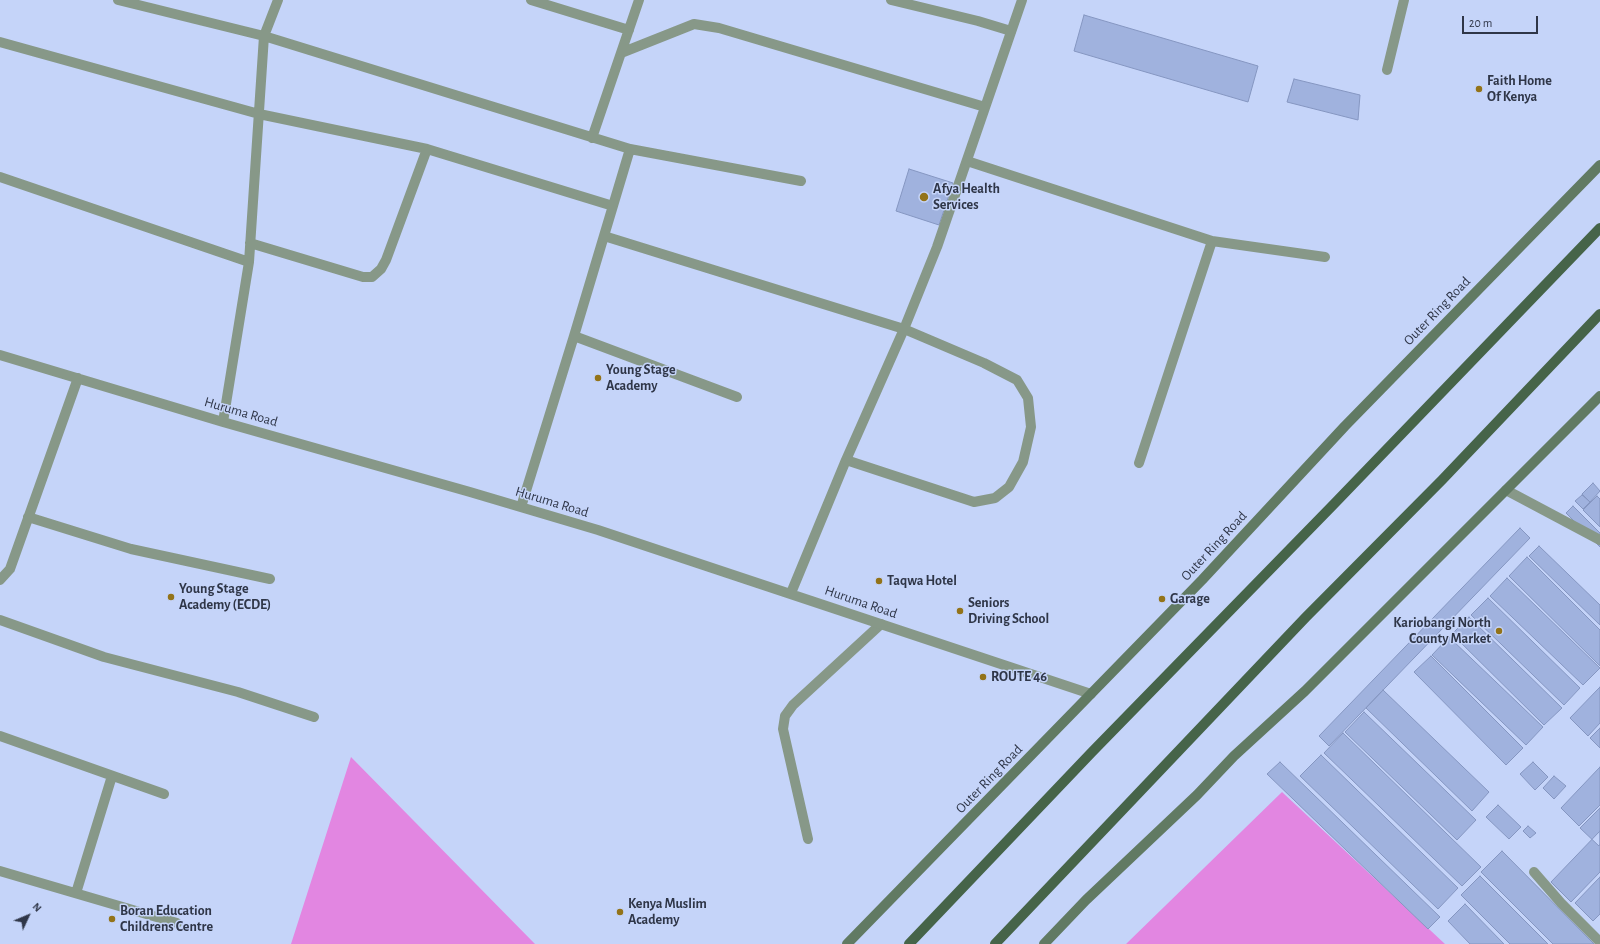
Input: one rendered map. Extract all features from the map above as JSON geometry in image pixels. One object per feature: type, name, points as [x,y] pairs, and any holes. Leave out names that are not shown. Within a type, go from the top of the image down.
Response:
[{"type":"main road","name":"Outer Ring Road","points":[[847,944],[1202,580],[1345,426],[1600,165]]},
{"type":"main road","points":[[909,944],[1097,747],[1600,228]]},
{"type":"main road","points":[[995,944],[1306,617],[1442,480],[1600,314]]},
{"type":"main road","points":[[1044,944],[1086,900],[1197,795],[1234,756],[1306,691],[1600,396]]},
{"type":"street","points":[[118,0],[264,36],[630,149],[802,182]]},
{"type":"street","points":[[223,422],[249,262],[264,36],[278,0]]},
{"type":"street","points":[[532,0],[629,30]]},
{"type":"street","points":[[592,138],[639,0]]},
{"type":"street","points":[[891,0],[978,21],[1012,31]]},
{"type":"street","points":[[790,593],[846,460],[904,329],[937,247],[1022,0]]},
{"type":"street","points":[[1387,70],[1404,0]]},
{"type":"street","points":[[621,53],[694,24],[720,28],[984,107]]},
{"type":"street","points":[[0,42],[259,114],[427,149],[613,206]]},
{"type":"street","points":[[250,243],[363,277],[372,277],[381,270],[386,260],[427,149]]},
{"type":"street","points":[[520,507],[574,336],[630,149]]},
{"type":"street","points":[[966,161],[1212,241],[1325,258]]},
{"type":"street","points":[[0,177],[249,262]]},
{"type":"street","points":[[604,236],[904,329],[984,363],[1017,380],[1028,398],[1031,427],[1023,462],[1009,487],[995,498],[974,502],[846,460]]},
{"type":"street","points":[[1139,463],[1212,241]]},
{"type":"street","points":[[574,336],[737,397]]},
{"type":"street","name":"Huruma Road","points":[[0,355],[223,422],[598,530],[1091,694]]},
{"type":"street","points":[[0,580],[10,569],[78,378]]},
{"type":"street","points":[[1506,490],[1600,540]]},
{"type":"street","points":[[28,517],[132,549],[270,579]]},
{"type":"street","points":[[0,566],[10,569]]},
{"type":"street","points":[[0,620],[104,657],[238,692],[314,717]]},
{"type":"street","points":[[808,839],[783,729],[785,716],[792,705],[881,624]]},
{"type":"street","points":[[0,736],[164,794]]},
{"type":"street","points":[[76,894],[112,776]]},
{"type":"street","points":[[0,871],[177,923]]},
{"type":"street","points":[[1534,872],[1561,903],[1600,942]]},
{"type":"shaded area","points":[[351,757],[535,944],[291,944]]},
{"type":"shaded area","points":[[1282,792],[1445,944],[1126,944]]},
{"type":"building","points":[[1084,15],[1258,66],[1248,102],[1074,51]]},
{"type":"building","points":[[1294,79],[1360,95],[1358,120],[1287,102]]},
{"type":"building","name":"Afya Health Services","points":[[909,169],[953,183],[939,225],[896,211]]},
{"type":"building","points":[[1593,483],[1600,491],[1590,502],[1582,494]]},
{"type":"building","points":[[1582,495],[1590,502],[1583,509],[1575,501]]},
{"type":"building","points":[[1597,496],[1600,499],[1600,527],[1583,510]]},
{"type":"building","points":[[1573,506],[1600,533],[1600,547],[1566,513]]},
{"type":"building","points":[[1520,528],[1530,538],[1329,746],[1319,736]]},
{"type":"building","points":[[1539,546],[1600,605],[1600,625],[1529,556]]},
{"type":"building","points":[[1527,557],[1600,630],[1600,666],[1509,576]]},
{"type":"building","points":[[1507,578],[1600,668],[1583,685],[1490,596]]},
{"type":"building","points":[[1488,598],[1580,688],[1564,705],[1471,615]]},
{"type":"building","points":[[1469,617],[1562,708],[1544,725],[1452,634]]},
{"type":"building","points":[[1449,637],[1543,727],[1526,745],[1432,655]]},
{"type":"building","points":[[1431,656],[1523,748],[1506,765],[1414,672]]},
{"type":"building","points":[[1600,687],[1600,723],[1588,736],[1570,718]]},
{"type":"building","points":[[1383,690],[1489,792],[1472,811],[1366,708]]},
{"type":"building","points":[[1364,712],[1476,820],[1457,840],[1345,732]]},
{"type":"building","points":[[1600,728],[1600,748],[1590,738]]},
{"type":"building","points":[[1343,733],[1481,867],[1462,886],[1324,753]]},
{"type":"building","points":[[1321,755],[1458,888],[1438,909],[1300,776]]},
{"type":"building","points":[[1280,762],[1440,917],[1428,929],[1267,774]]},
{"type":"building","points":[[1533,762],[1548,777],[1535,790],[1520,774]]},
{"type":"building","points":[[1600,767],[1600,805],[1579,826],[1561,808]]},
{"type":"building","points":[[1554,776],[1566,786],[1554,799],[1543,788]]},
{"type":"building","points":[[1498,805],[1521,827],[1509,839],[1486,817]]},
{"type":"building","points":[[1600,808],[1600,844],[1599,846],[1580,828]]},
{"type":"building","points":[[1528,826],[1536,833],[1530,838],[1523,831]]},
{"type":"building","points":[[1600,831],[1600,872],[1571,902],[1551,882]]},
{"type":"building","points":[[1502,851],[1594,944],[1553,944],[1481,872]]},
{"type":"building","points":[[1480,876],[1548,944],[1510,944],[1461,895]]},
{"type":"building","points":[[1600,877],[1600,914],[1593,921],[1575,903]]},
{"type":"building","points":[[1465,904],[1504,944],[1470,944],[1448,921]]},
{"type":"place","name":"Faith Home Of Kenya","points":[[1479,89]]},
{"type":"place","name":"Afya Health Services","points":[[924,197]]},
{"type":"place","name":"Young Stage Academy","points":[[598,378]]},
{"type":"place","name":"Taqwa Hotel","points":[[879,581]]},
{"type":"place","name":"Young Stage Academy (ECDE)","points":[[171,597]]},
{"type":"place","name":"Garage","points":[[1162,599]]},
{"type":"place","name":"Seniors Driving School","points":[[960,611]]},
{"type":"place","name":"Kariobangi North County Market","points":[[1499,631]]},
{"type":"place","name":"ROUTE 46","points":[[983,677]]},
{"type":"place","name":"Kenya Muslim Academy","points":[[620,912]]},
{"type":"place","name":"Boran Education Childrens Centre","points":[[112,919]]}]
